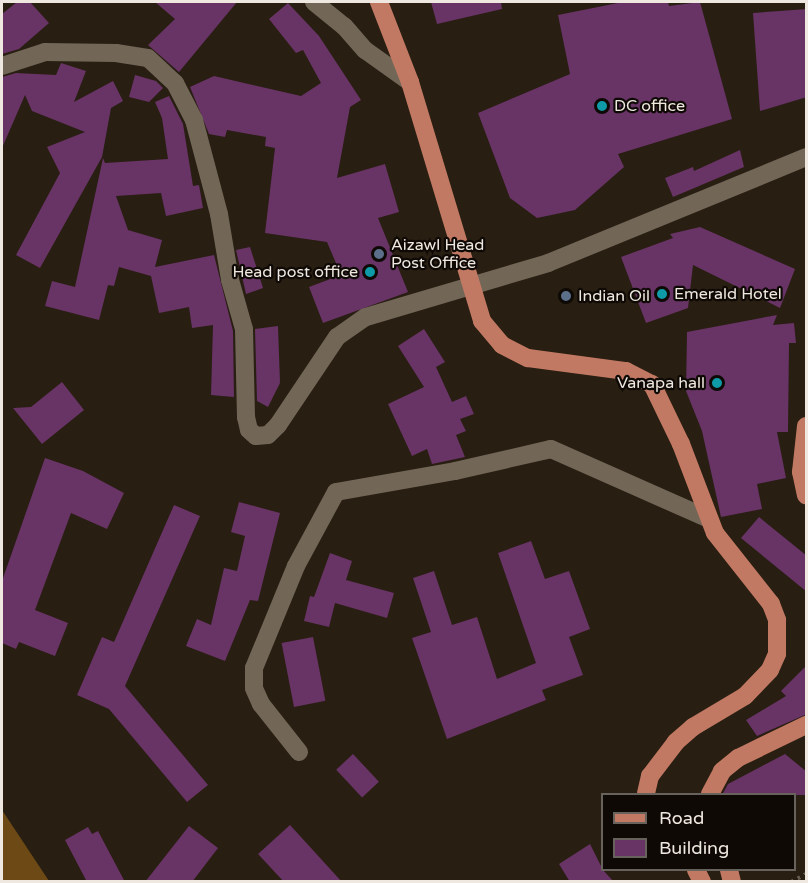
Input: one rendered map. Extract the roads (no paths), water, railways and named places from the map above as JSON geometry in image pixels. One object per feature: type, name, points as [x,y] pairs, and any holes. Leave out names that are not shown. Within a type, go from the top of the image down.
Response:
[{"type":"main road","points":[[379,2],[410,82],[470,287],[492,336],[514,352],[550,363],[626,371],[652,384],[681,444],[709,519],[726,550],[771,604],[779,635],[777,654],[759,685],[676,742],[650,776],[646,793]]},
{"type":"main road","points":[[807,426],[801,472],[807,495]]},
{"type":"main road","points":[[711,793],[722,771],[738,758],[807,725]]},
{"type":"street","points":[[314,2],[344,26],[365,50],[410,82]]},
{"type":"street","points":[[2,66],[45,52],[116,53],[148,58],[175,83],[194,120],[219,214],[230,280],[244,329],[248,423],[256,436],[268,435],[278,425],[337,337],[366,317],[548,263],[807,157]]},
{"type":"street","points":[[300,752],[261,704],[254,688],[254,668],[296,566],[336,492],[455,471],[551,449],[709,519]]},
{"type":"place","name":"DC office","points":[[602,106]]},
{"type":"place","name":"Aizawl Head Post Office","points":[[379,254]]},
{"type":"place","name":"Head post office","points":[[370,272]]},
{"type":"place","name":"Emerald Hotel","points":[[662,294]]},
{"type":"place","name":"Indian Oil","points":[[566,296]]},
{"type":"place","name":"Vanapa hall","points":[[717,383]]}]
